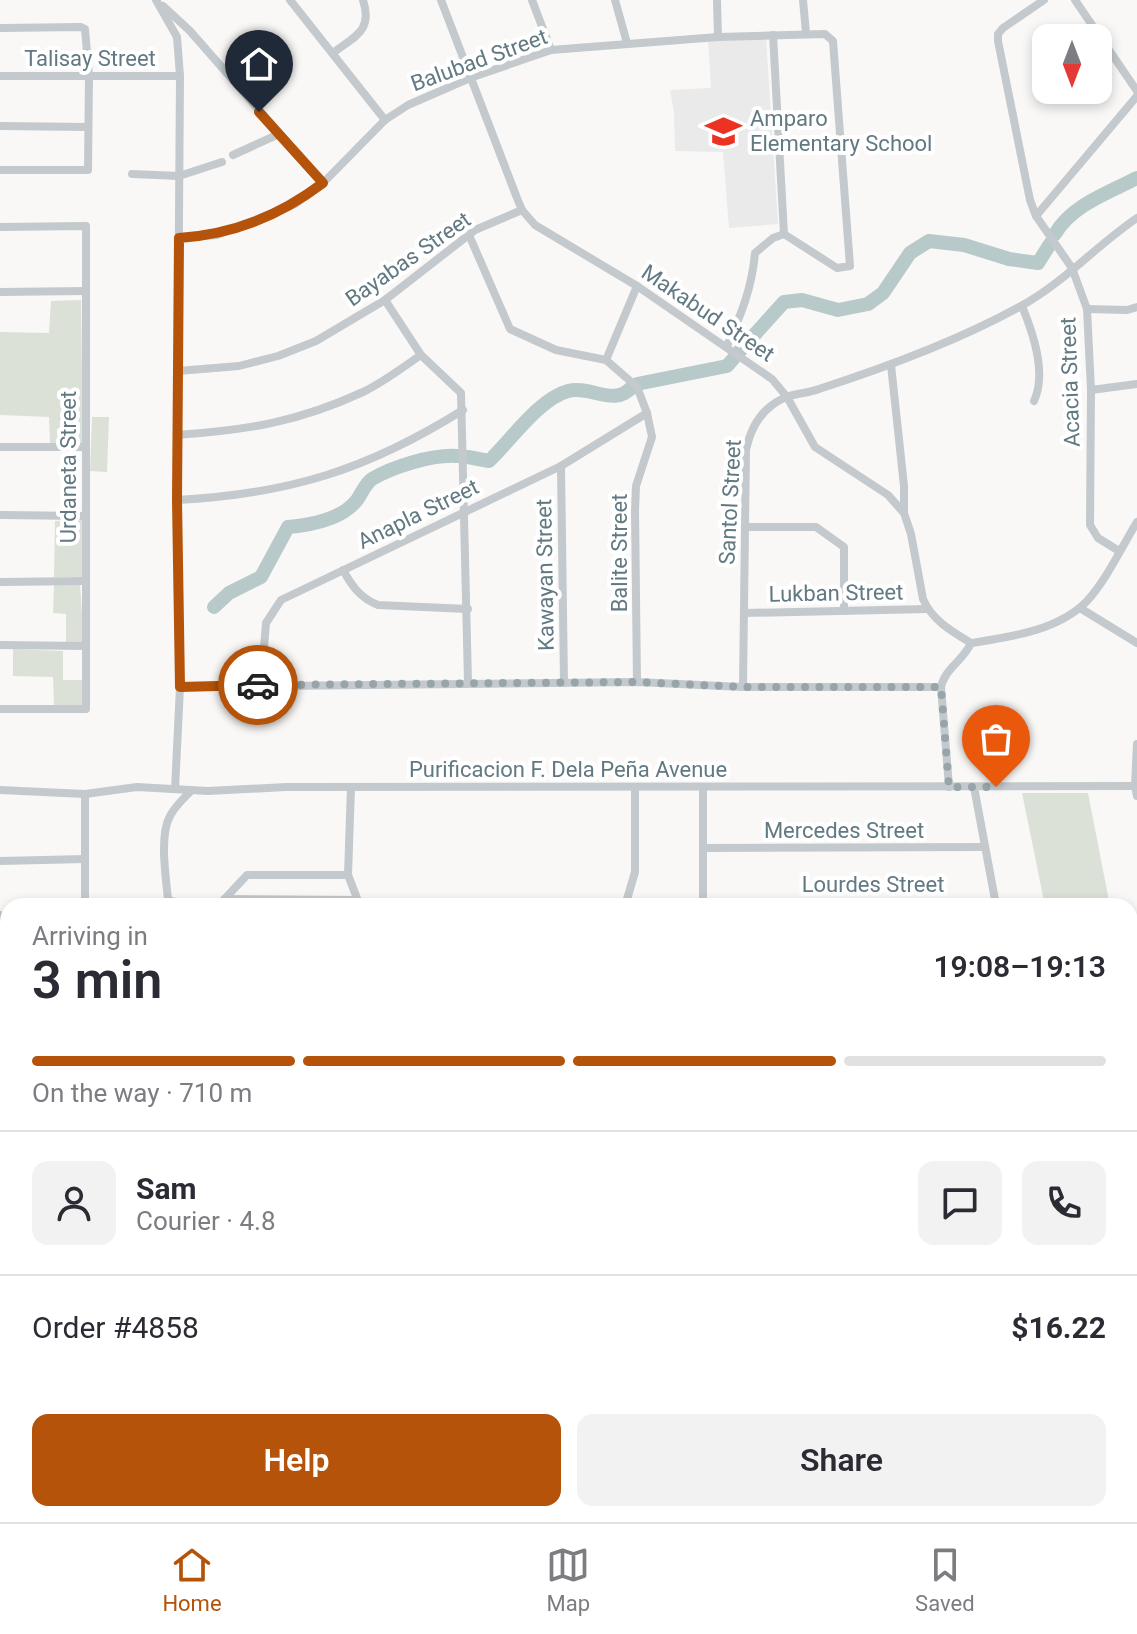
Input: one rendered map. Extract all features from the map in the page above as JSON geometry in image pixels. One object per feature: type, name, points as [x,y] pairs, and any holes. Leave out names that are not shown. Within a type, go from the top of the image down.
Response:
[{"type":"street","points":[[156,0],[177,37],[180,76],[177,435],[180,687],[175,789]]},
{"type":"street","points":[[156,0],[190,31],[323,183]]},
{"type":"street","points":[[290,0],[385,120]]},
{"type":"street","points":[[333,53],[364,27],[367,13],[363,0]]},
{"type":"street","name":"Makabud Street","points":[[441,0],[522,210],[535,225],[637,286],[772,379],[787,397],[815,447],[888,495],[904,513]]},
{"type":"street","points":[[532,0],[551,50]]},
{"type":"street","points":[[615,0],[627,43]]},
{"type":"street","points":[[717,0],[718,37]]},
{"type":"street","points":[[803,0],[806,33]]},
{"type":"street","name":"Acacia Street","points":[[1044,0],[1003,28],[998,34],[998,41],[1030,200],[1036,216],[1072,268],[1087,309],[1091,390],[1090,525],[1098,538],[1119,551]]},
{"type":"street","points":[[1036,216],[1137,94],[1075,0]]},
{"type":"street","points":[[0,28],[85,29],[89,76],[88,170],[0,170]]},
{"type":"street","name":"Balubad Street","points":[[179,238],[217,235],[295,204],[323,183],[385,120],[408,105],[470,78],[551,50],[718,37],[825,34],[833,41],[850,266],[837,268],[784,234]]},
{"type":"street","points":[[727,346],[748,300],[755,253],[773,238],[784,234],[773,35]]},
{"type":"street","name":"Talisay Street","points":[[0,76],[180,76]]},
{"type":"street","points":[[0,126],[88,127]]},
{"type":"street","points":[[233,155],[279,134]]},
{"type":"street","points":[[132,174],[179,176],[222,162]]},
{"type":"street","name":"Bayabas Street","points":[[178,371],[239,366],[278,356],[316,341],[385,300],[469,235],[522,210]]},
{"type":"street","name":"Santol Street","points":[[743,687],[746,450],[750,433],[768,408],[787,397],[891,365],[1022,306],[1137,218]]},
{"type":"street","name":"Urdaneta Street","points":[[0,227],[86,226],[86,709],[0,709]]},
{"type":"street","name":"Balite Street","points":[[469,235],[510,329],[556,350],[606,360],[637,387],[647,413],[652,437],[636,486],[637,682]]},
{"type":"street","points":[[606,360],[637,286]]},
{"type":"street","points":[[0,292],[86,291]]},
{"type":"street","points":[[385,300],[421,355],[461,393],[468,682]]},
{"type":"street","points":[[1022,306],[1038,364],[1040,383],[1034,401]]},
{"type":"street","points":[[1087,309],[1127,310],[1137,307]]},
{"type":"street","points":[[177,435],[242,431],[306,416],[366,390],[421,355]]},
{"type":"street","points":[[891,365],[904,513],[927,609],[943,625],[971,643],[1040,629],[1080,608],[1097,589],[1137,522]]},
{"type":"street","points":[[1091,390],[1137,384]]},
{"type":"street","points":[[177,500],[240,495],[327,477],[420,437],[463,410]]},
{"type":"street","name":"Anapla Street","points":[[261,685],[266,623],[281,600],[561,466],[647,413]]},
{"type":"street","points":[[0,447],[86,447]]},
{"type":"street","name":"Kawayan Street","points":[[561,466],[564,683]]},
{"type":"street","points":[[0,515],[86,516]]},
{"type":"street","points":[[745,527],[816,527],[844,547],[844,611]]},
{"type":"street","points":[[343,570],[354,589],[367,601],[378,605],[468,609]]},
{"type":"street","points":[[0,582],[86,581]]},
{"type":"street","points":[[1080,608],[1137,643]]},
{"type":"street","name":"Lukban Street","points":[[745,613],[927,609]]},
{"type":"street","points":[[949,787],[941,687],[945,676],[971,643]]},
{"type":"street","points":[[0,645],[86,646]]},
{"type":"street","points":[[180,687],[468,682],[941,687]]},
{"type":"street","points":[[1136,789],[1137,744]]},
{"type":"street","name":"Purificacion F. Dela Peña Avenue","points":[[0,790],[85,794],[137,787],[191,791],[351,787],[1136,789]]},
{"type":"street","points":[[351,787],[348,875],[356,898]]},
{"type":"street","points":[[627,898],[635,872],[635,787]]},
{"type":"street","points":[[703,787],[703,898]]},
{"type":"street","points":[[974,787],[995,898]]},
{"type":"street","points":[[168,898],[166,829],[169,817],[191,791]]},
{"type":"street","points":[[85,794],[85,898]]},
{"type":"street","name":"Mercedes Street","points":[[703,848],[985,847]]},
{"type":"street","points":[[0,861],[85,859]]},
{"type":"street","points":[[225,898],[247,875],[348,875]]},
{"type":"shaded area","name":"Amparo Elementary School","points":[[766,37],[778,224],[729,228],[723,152],[675,151],[670,90],[711,88],[708,40]]},
{"type":"shaded area","points":[[81,300],[83,445],[50,444],[49,417],[0,415],[0,332],[49,333],[51,301]]},
{"type":"shaded area","points":[[92,417],[109,417],[107,472],[90,471]]},
{"type":"shaded area","points":[[83,519],[83,577],[54,577],[55,521]]},
{"type":"shaded area","points":[[54,584],[80,584],[84,643],[66,643],[66,614],[53,613]]},
{"type":"shaded area","points":[[13,649],[63,651],[63,680],[82,680],[83,706],[54,706],[53,677],[13,676]]},
{"type":"shaded area","points":[[1022,793],[1088,793],[1108,898],[1043,898]]},
{"type":"waterway","points":[[1055,234],[1081,207],[1137,178]]},
{"type":"waterway","points":[[738,353],[784,302],[802,300],[838,310],[868,304],[883,293],[910,253],[929,241],[964,245],[1009,259],[1038,263],[1050,244]]},
{"type":"waterway","points":[[637,384],[727,366],[734,358]]},
{"type":"waterway","points":[[468,457],[489,461],[536,411],[557,395],[577,390],[611,396],[626,392],[633,386]]},
{"type":"waterway","points":[[214,607],[229,593],[261,577],[288,527],[316,523],[343,512],[380,474],[425,459],[457,456]]},
{"type":"way so far","points":[[258,685],[637,682],[743,687],[941,687],[949,787],[996,787]]},
{"type":"place","name":"Amparo Elementary School","points":[[724,131]]},
{"type":"route","points":[[258,685],[180,687],[177,500],[179,238],[217,235],[258,220],[295,204],[323,183],[259,112]]}]
